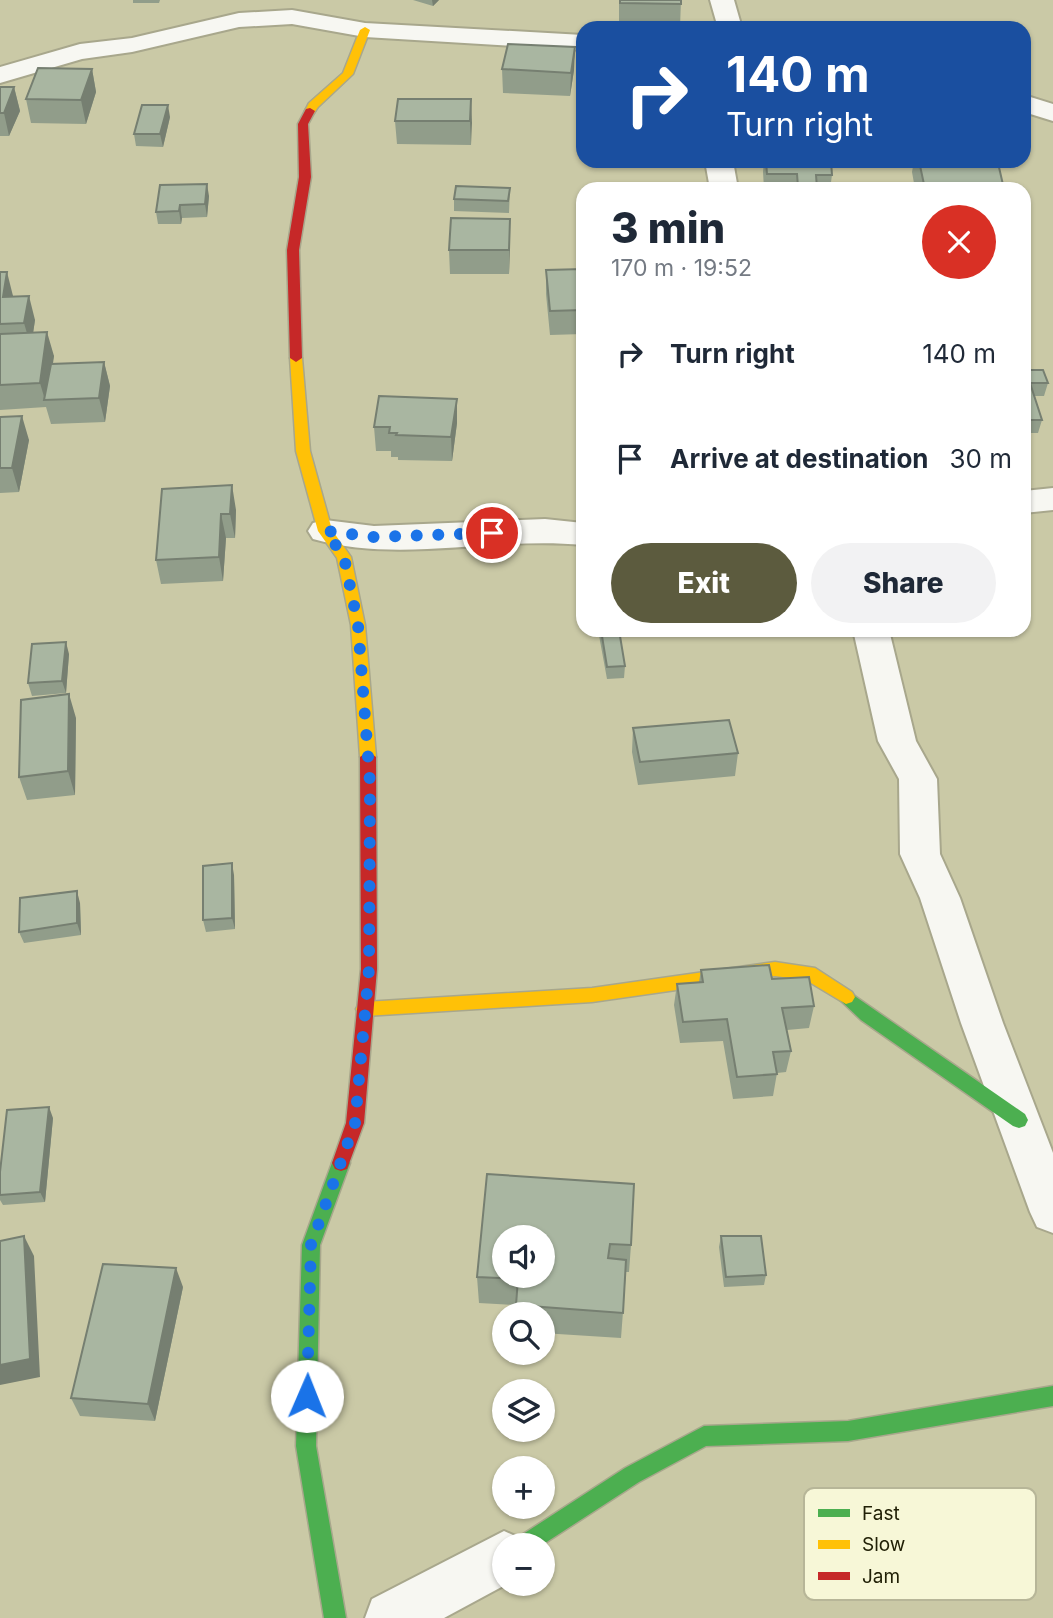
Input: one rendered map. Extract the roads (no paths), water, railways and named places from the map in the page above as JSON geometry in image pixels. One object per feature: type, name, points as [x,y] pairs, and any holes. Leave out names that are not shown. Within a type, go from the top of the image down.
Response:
[{"type":"street","points":[[722,0],[728,21]]},
{"type":"street","points":[[0,75],[80,52],[132,45],[239,20],[292,17],[365,30],[576,43]]},
{"type":"street","points":[[335,1618],[306,1446],[311,1245],[355,1123],[369,969],[370,783],[358,625],[344,557],[326,531],[303,451],[295,342],[293,250],[305,177],[303,124],[313,105],[348,74],[365,30]]},
{"type":"street","points":[[1031,105],[1053,113]]},
{"type":"street","points":[[1031,501],[1053,499]]},
{"type":"street","points":[[326,531],[374,537],[545,530],[576,533]]},
{"type":"street","points":[[873,637],[897,741],[918,779],[920,854],[940,898],[1053,1212]]},
{"type":"street","points":[[365,1009],[592,995],[775,969],[809,973],[835,988],[867,1016],[1018,1120]]},
{"type":"street","points":[[543,1533],[632,1475],[704,1436],[848,1431],[1053,1396]]},
{"type":"street","points":[[391,1618],[492,1563]]}]
